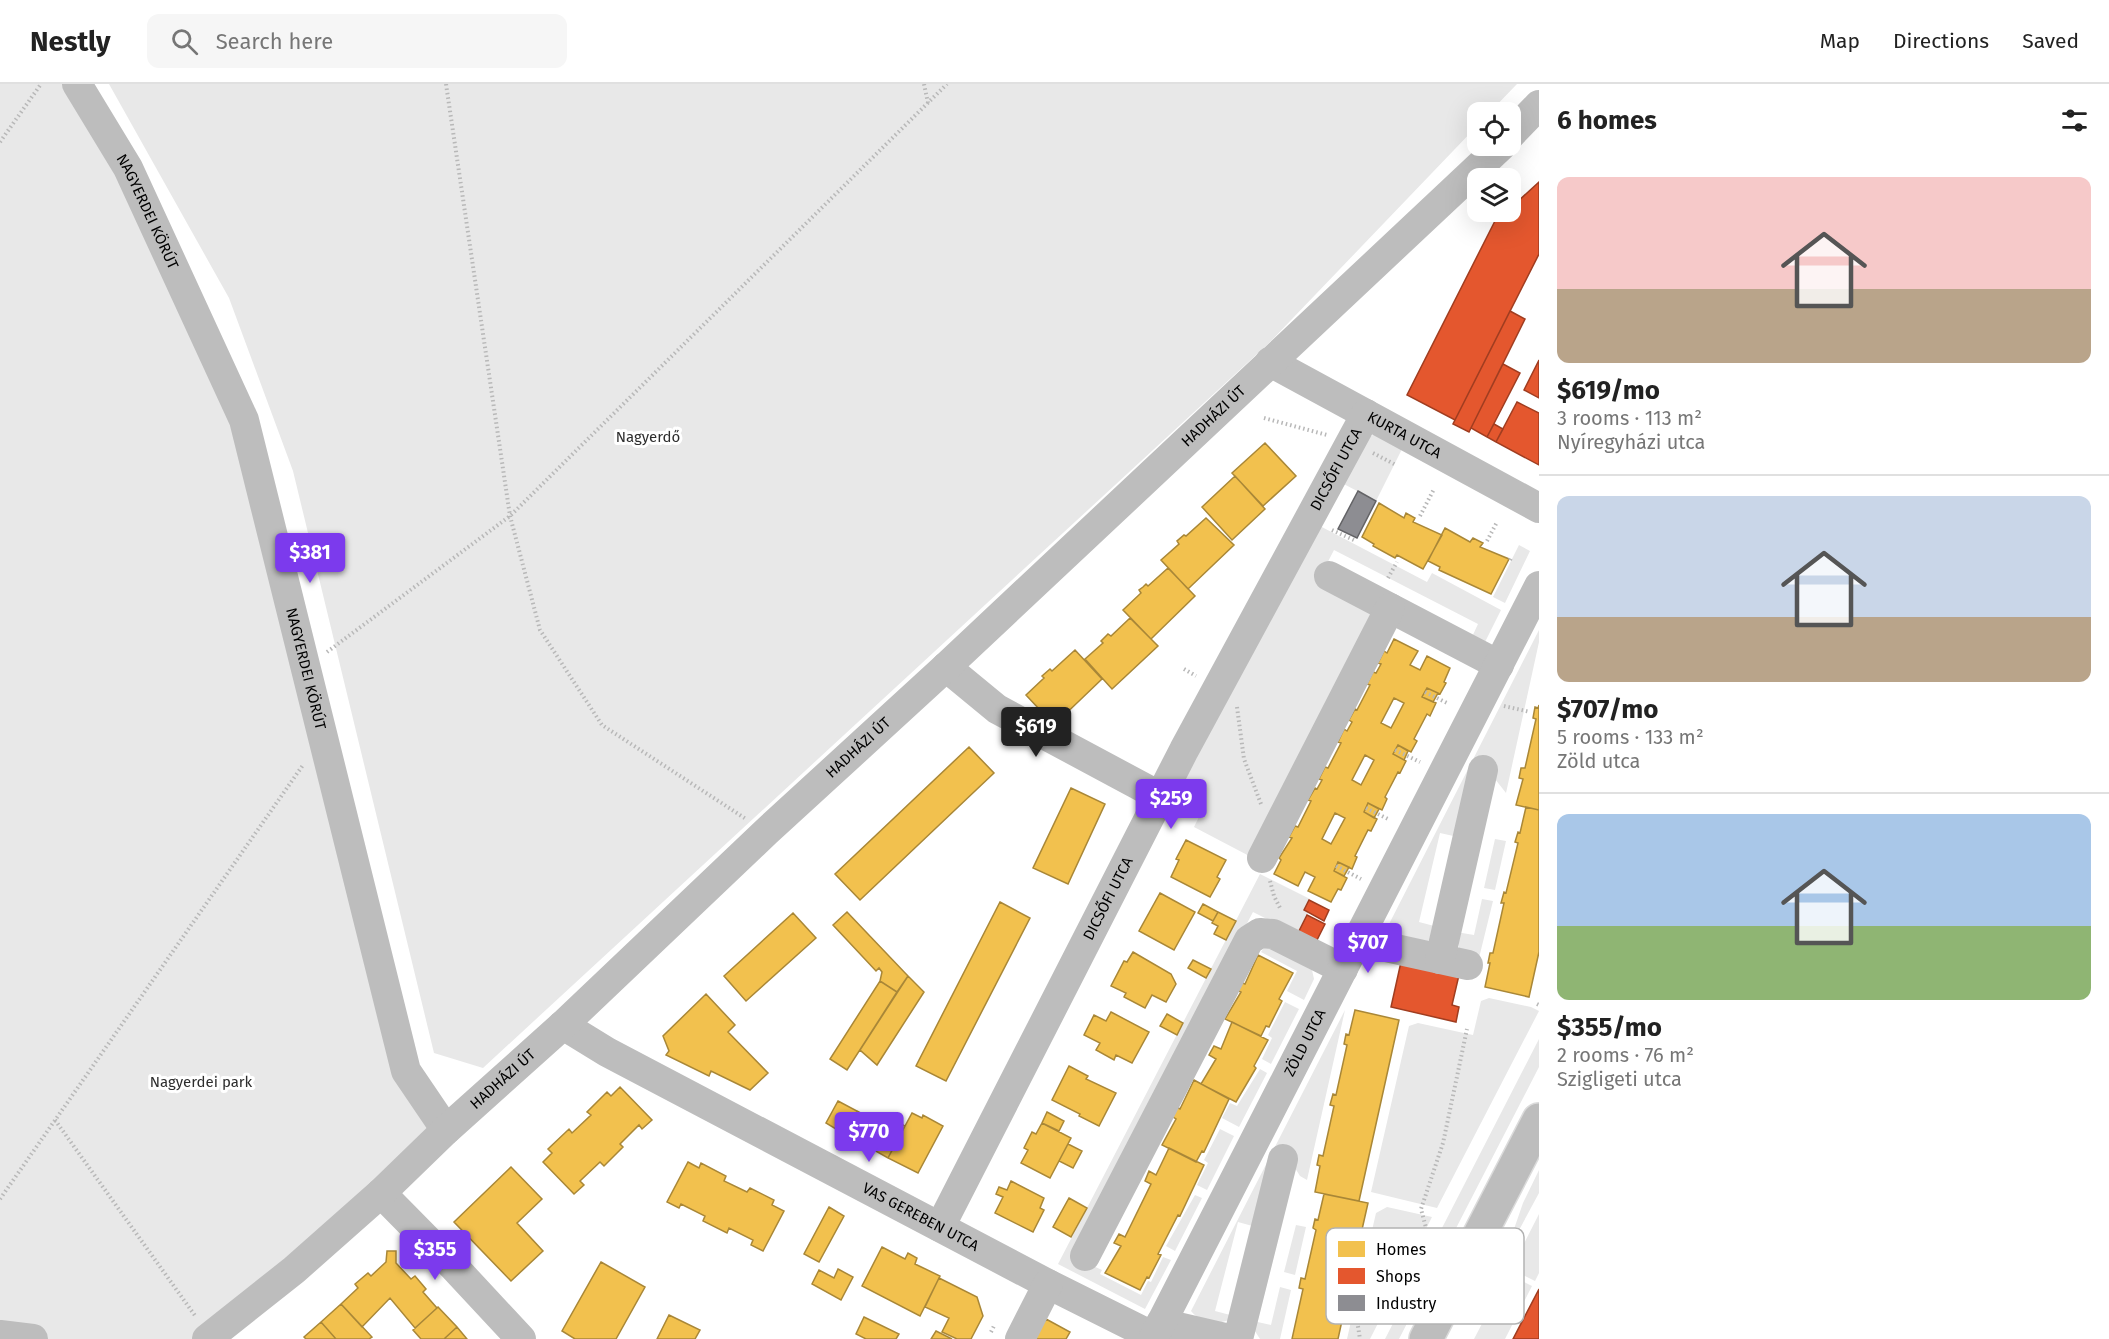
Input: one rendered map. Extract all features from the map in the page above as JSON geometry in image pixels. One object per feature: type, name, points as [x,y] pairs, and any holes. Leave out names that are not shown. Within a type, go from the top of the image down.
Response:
[{"type":"main road","points":[[1483,1228],[1539,1120]]},
{"type":"main road","points":[[1426,1339],[1434,1324]]},
{"type":"street","name":"NAGYERDEI KÖRÚT","points":[[77,84],[128,168],[244,420],[406,1071],[446,1130]]},
{"type":"street","points":[[1521,124],[1539,105]]},
{"type":"street","name":"HADHÁZI ÚT","points":[[208,1338],[294,1270],[381,1193],[1490,156]]},
{"type":"street","name":"KURTA UTCA","points":[[1270,362],[1539,508]]},
{"type":"street","name":"DICSŐFI UTCA","points":[[940,1227],[1217,690],[1366,414]]},
{"type":"street","points":[[1329,576],[1499,665]]},
{"type":"street","name":"ZÖLD UTCA","points":[[1156,1333],[1539,586]]},
{"type":"street","points":[[1262,858],[1390,608]]},
{"type":"street","points":[[946,667],[997,710],[1161,797]]},
{"type":"street","points":[[1359,941],[1454,962],[1483,770]]},
{"type":"street","points":[[1085,1256],[1249,940],[1260,933],[1273,934],[1343,969]]},
{"type":"street","name":"VAS GEREBEN UTCA","points":[[563,1025],[607,1052],[1048,1284],[1156,1333],[1230,1339]]},
{"type":"street","points":[[1238,1339],[1283,1159]]},
{"type":"street","points":[[381,1193],[521,1339]]},
{"type":"street","points":[[1020,1339],[1048,1284]]},
{"type":"street","points":[[0,1335],[33,1339]]},
{"type":"path","points":[[0,142],[41,84]]},
{"type":"path","points":[[446,84],[510,516],[540,630],[602,724],[766,832]]},
{"type":"path","points":[[924,84],[928,103]]},
{"type":"path","points":[[305,668],[510,516],[947,84]]},
{"type":"path","points":[[1420,516],[1434,489]]},
{"type":"path","points":[[1487,541],[1497,522]]},
{"type":"path","points":[[1388,578],[1397,562]]},
{"type":"path","points":[[1185,669],[1236,703],[1245,759],[1267,818],[1279,825]]},
{"type":"path","points":[[1425,692],[1452,706]]},
{"type":"path","points":[[1495,704],[1530,712]]},
{"type":"path","points":[[0,1199],[323,737]]},
{"type":"path","points":[[1395,750],[1423,764]]},
{"type":"path","points":[[1366,808],[1394,822]]},
{"type":"path","points":[[1336,866],[1364,881]]},
{"type":"path","points":[[1426,1228],[1421,1209],[1443,1143],[1467,1029]]},
{"type":"path","points":[[55,1120],[208,1338]]},
{"type":"path","points":[[1358,1324],[1360,1339]]},
{"type":"path","points":[[991,1332],[994,1326]]},
{"type":"green space","name":"Nagyerdei park","points":[[0,84],[77,84],[244,420],[406,1071],[446,1130],[207,1339],[33,1339],[0,1335]]},
{"type":"green space","name":"Nagyerdő","points":[[109,84],[1517,84],[1500,102],[1467,102],[1467,136],[1269,343],[483,1068],[434,1053],[293,471],[229,298]]},
{"type":"green space","points":[[1373,435],[1403,447],[1376,501],[1340,482],[1366,438]]},
{"type":"green space","points":[[1318,525],[1427,582],[1432,573],[1501,610],[1485,642],[1471,639],[1478,624],[1334,550],[1317,583],[1372,611],[1255,859],[1194,827],[1205,805],[1190,794],[1184,779]]},
{"type":"green space","points":[[1519,545],[1530,551],[1505,603],[1493,597]]},
{"type":"green space","points":[[1539,630],[1539,642],[1506,793],[1495,779],[1458,837],[1440,833],[1419,922],[1438,927],[1434,937],[1428,941],[1390,936],[1386,930]]},
{"type":"green space","points":[[1495,839],[1506,841],[1495,890],[1484,888]]},
{"type":"green space","points":[[1260,874],[1310,899],[1304,910],[1308,913],[1297,934],[1253,912],[1095,1212],[1078,1259],[1102,1270],[1100,1274],[1141,1295],[1148,1281],[1151,1282],[1163,1257],[1171,1260],[1145,1309],[1058,1264]]},
{"type":"green space","points":[[1482,899],[1493,901],[1479,958],[1459,948],[1456,932],[1474,935]]},
{"type":"green space","points":[[1264,948],[1270,948],[1312,970],[1314,979],[1304,1000],[1287,991],[1297,971],[1261,952]]},
{"type":"green space","points":[[1489,998],[1531,1007],[1539,1011],[1437,1208],[1371,1192],[1409,1026],[1418,1023],[1473,1035],[1481,1001]]},
{"type":"green space","points":[[1285,1002],[1299,1009],[1271,1064],[1262,1059],[1272,1038],[1268,1035]]},
{"type":"green space","points":[[1345,1010],[1307,1180],[1300,1176],[1295,1168],[1256,1227],[1238,1222],[1215,1311],[1234,1316],[1224,1322],[1206,1321],[1191,1311]]},
{"type":"green space","points":[[1539,1039],[1539,1067],[1456,1228],[1442,1228]]},
{"type":"green space","points":[[1260,1069],[1267,1073],[1239,1127],[1222,1118],[1230,1103],[1237,1106]]},
{"type":"green space","points":[[1220,1129],[1234,1136],[1207,1190],[1197,1185],[1208,1163],[1204,1160]]},
{"type":"green space","points":[[1539,1170],[1539,1193],[1520,1228],[1514,1228],[1523,1203]]},
{"type":"green space","points":[[1195,1195],[1202,1198],[1175,1251],[1166,1246]]},
{"type":"green space","points":[[1387,1207],[1432,1217],[1426,1228],[1373,1228],[1376,1213]]},
{"type":"green space","points":[[1539,1214],[1539,1273],[1535,1281],[1524,1276],[1524,1243]]},
{"type":"green space","points":[[1296,1225],[1306,1227],[1295,1275],[1284,1272]]},
{"type":"green space","points":[[1524,1282],[1532,1286],[1524,1302]]},
{"type":"green space","points":[[1280,1287],[1291,1290],[1280,1339],[1260,1339],[1253,1328],[1253,1321],[1271,1325]]},
{"type":"green space","points":[[1350,1324],[1378,1324],[1370,1339],[1347,1339]]},
{"type":"green space","points":[[1393,1324],[1407,1324],[1399,1339],[1385,1339]]},
{"type":"green space","points":[[1482,1324],[1513,1324],[1505,1339],[1474,1339]]},
{"type":"building: Homes","points":[[1265,443],[1296,476],[1263,506],[1232,473]]},
{"type":"building: Homes","points":[[1235,476],[1265,509],[1232,540],[1202,507]]},
{"type":"building: Homes","points":[[1379,503],[1404,518],[1406,513],[1415,518],[1413,522],[1442,535],[1423,569],[1397,555],[1395,558],[1362,537]]},
{"type":"building: Homes","points":[[1206,518],[1234,545],[1188,589],[1161,560],[1179,544],[1177,541]]},
{"type":"building: Homes","points":[[1445,528],[1470,542],[1473,538],[1483,543],[1480,547],[1509,559],[1491,594],[1439,570],[1440,567],[1428,561]]},
{"type":"building: Homes","points":[[1168,568],[1195,596],[1151,639],[1123,610],[1141,593],[1139,590],[1146,584],[1148,586]]},
{"type":"building: Homes","points":[[1130,618],[1158,646],[1112,689],[1085,659],[1103,643],[1101,641],[1108,634],[1111,636]]},
{"type":"building: Homes","points":[[1394,639],[1418,651],[1410,665],[1420,670],[1427,656],[1450,668],[1440,694],[1427,688],[1422,697],[1436,703],[1430,716],[1427,714],[1414,739],[1417,741],[1411,752],[1398,745],[1393,754],[1406,761],[1385,797],[1387,799],[1382,810],[1368,803],[1364,812],[1377,819],[1371,831],[1368,830],[1355,856],[1357,857],[1352,869],[1338,862],[1334,871],[1347,878],[1331,902],[1308,891],[1315,877],[1305,872],[1298,886],[1274,874],[1281,860],[1279,858],[1292,838],[1289,837],[1295,826],[1298,827],[1311,801],[1308,800],[1315,788],[1317,789],[1325,767],[1328,768],[1341,743],[1338,742],[1344,729],[1347,731],[1352,722],[1349,720],[1370,685],[1367,684],[1373,672],[1376,673],[1381,664],[1378,663],[1384,651],[1387,653]],"holes":[[[1394,698],[1404,703],[1391,728],[1381,723]],[[1365,755],[1374,760],[1361,785],[1352,780]],[[1335,813],[1345,818],[1331,844],[1322,839]]]},
{"type":"building: Homes","points":[[1075,650],[1102,679],[1054,725],[1026,695],[1044,678],[1042,676],[1050,669],[1052,671]]},
{"type":"building: Homes","points":[[1427,688],[1438,693],[1433,702],[1422,697]]},
{"type":"building: Homes","points":[[1539,705],[1539,810],[1516,805],[1523,779],[1519,778],[1521,768],[1525,768],[1536,719],[1533,718],[1535,707],[1538,708]]},
{"type":"building: Homes","points":[[1398,745],[1408,751],[1404,760],[1393,754]]},
{"type":"building: Homes","points":[[969,747],[994,773],[860,900],[835,874]]},
{"type":"building: Homes","points":[[1071,788],[1105,804],[1068,884],[1033,868]]},
{"type":"building: Homes","points":[[1368,803],[1379,809],[1374,818],[1364,812]]},
{"type":"building: Homes","points":[[1526,807],[1539,810],[1539,952],[1529,997],[1485,987],[1490,953],[1493,953],[1504,903],[1501,903],[1504,892],[1506,893],[1518,843],[1515,842],[1518,832],[1520,833]]},
{"type":"building: Homes","points":[[1186,840],[1226,860],[1217,877],[1220,879],[1210,897],[1171,877],[1179,860],[1176,859]]},
{"type":"building: Homes","points":[[1338,862],[1349,867],[1344,876],[1334,871]]},
{"type":"building: Homes","points":[[1160,893],[1195,912],[1174,950],[1139,931]]},
{"type":"building: Homes","points":[[1000,902],[1030,918],[946,1081],[916,1066]]},
{"type":"building: Homes","points":[[1203,904],[1218,912],[1213,921],[1198,913]]},
{"type":"building: Homes","points":[[847,912],[908,976],[897,992],[880,981],[882,972],[879,968],[876,971],[833,925]]},
{"type":"building: Homes","points":[[1218,912],[1236,921],[1226,940],[1214,934],[1218,926],[1212,923]]},
{"type":"building: Homes","points":[[793,913],[816,938],[746,1001],[724,976]]},
{"type":"building: Homes","points":[[1133,952],[1171,974],[1176,984],[1166,1002],[1152,995],[1145,1008],[1124,997],[1126,993],[1111,986],[1124,961],[1127,962]]},
{"type":"building: Homes","points":[[1258,955],[1293,973],[1279,999],[1282,1001],[1269,1027],[1266,1026],[1261,1036],[1225,1019],[1241,992],[1234,989],[1238,981],[1245,984]]},
{"type":"building: Homes","points":[[1193,960],[1211,969],[1206,978],[1188,968]]},
{"type":"building: Homes","points":[[908,976],[924,992],[877,1065],[860,1050]]},
{"type":"building: Homes","points":[[880,981],[897,992],[847,1070],[830,1059]]},
{"type":"building: Homes","points":[[706,994],[735,1025],[728,1032],[768,1073],[750,1090],[711,1071],[709,1076],[666,1055],[669,1051],[663,1036]]},
{"type":"building: Homes","points":[[1355,1010],[1399,1020],[1359,1201],[1315,1192],[1320,1166],[1317,1165],[1319,1155],[1323,1156],[1334,1106],[1330,1105],[1333,1094],[1336,1095],[1347,1045],[1344,1044],[1346,1034],[1349,1035]]},
{"type":"building: Homes","points":[[1111,1012],[1149,1032],[1132,1063],[1116,1055],[1114,1060],[1096,1050],[1100,1043],[1084,1035],[1094,1015],[1106,1021]]},
{"type":"building: Homes","points":[[1167,1014],[1183,1023],[1177,1035],[1160,1026]]},
{"type":"building: Homes","points":[[1232,1022],[1268,1040],[1254,1066],[1256,1068],[1236,1102],[1201,1084],[1216,1059],[1209,1055],[1214,1046],[1221,1049]]},
{"type":"building: Homes","points":[[1069,1066],[1088,1076],[1086,1079],[1116,1093],[1099,1126],[1052,1100]]},
{"type":"building: Homes","points":[[1194,1080],[1229,1099],[1204,1152],[1202,1151],[1196,1162],[1162,1145],[1176,1119],[1170,1115],[1175,1106],[1180,1109]]},
{"type":"building: Homes","points":[[620,1087],[652,1120],[642,1129],[639,1125],[620,1144],[623,1147],[604,1166],[600,1162],[580,1181],[584,1185],[574,1194],[543,1162],[552,1153],[548,1149],[569,1129],[572,1133],[591,1115],[587,1112],[607,1092],[611,1096]]},
{"type":"building: Homes","points":[[838,1101],[857,1111],[844,1134],[826,1123]]},
{"type":"building: Homes","points":[[857,1111],[878,1123],[865,1145],[844,1134]]},
{"type":"building: Homes","points":[[1047,1112],[1064,1121],[1059,1131],[1042,1123]]},
{"type":"building: Homes","points":[[912,1113],[922,1118],[923,1115],[943,1126],[918,1173],[888,1158]]},
{"type":"building: Homes","points":[[883,1114],[905,1126],[888,1158],[865,1145]]},
{"type":"building: Homes","points":[[1042,1123],[1071,1138],[1050,1178],[1021,1163],[1028,1150],[1024,1148],[1032,1132],[1036,1134]]},
{"type":"building: Homes","points":[[1068,1144],[1082,1151],[1073,1168],[1059,1161]]},
{"type":"building: Homes","points":[[1169,1148],[1204,1165],[1180,1216],[1178,1215],[1158,1254],[1161,1255],[1140,1290],[1105,1273],[1121,1246],[1114,1243],[1119,1234],[1125,1237],[1151,1184],[1145,1181],[1149,1171],[1156,1175]]},
{"type":"building: Homes","points":[[688,1162],[699,1168],[701,1163],[726,1176],[724,1181],[747,1192],[750,1188],[774,1200],[772,1205],[784,1211],[763,1251],[751,1245],[753,1240],[729,1228],[727,1233],[703,1221],[705,1216],[681,1204],[679,1208],[667,1202]]},
{"type":"building: Homes","points":[[511,1167],[542,1199],[517,1223],[543,1251],[511,1281],[454,1222]]},
{"type":"building: Homes","points":[[1011,1181],[1044,1198],[1040,1208],[1044,1210],[1033,1232],[995,1213],[1003,1197],[996,1194],[999,1187],[1007,1190]]},
{"type":"building: Homes","points":[[1324,1194],[1368,1203],[1362,1228],[1326,1228],[1326,1324],[1341,1324],[1338,1339],[1292,1339],[1303,1289],[1299,1288],[1301,1278],[1305,1279],[1316,1230],[1313,1228],[1315,1219],[1318,1220]]},
{"type":"building: Homes","points":[[1069,1198],[1087,1208],[1071,1237],[1053,1227]]},
{"type":"building: Homes","points":[[829,1207],[844,1216],[819,1262],[804,1254]]},
{"type":"building: Homes","points":[[882,1247],[905,1259],[908,1253],[917,1258],[915,1264],[940,1276],[920,1316],[862,1286]]},
{"type":"building: Homes","points":[[387,1251],[396,1251],[396,1263],[411,1279],[415,1276],[426,1289],[423,1292],[437,1308],[415,1328],[390,1298],[362,1327],[341,1304],[358,1288],[355,1284],[368,1273],[371,1276],[386,1262]]},
{"type":"building: Homes","points":[[601,1262],[645,1287],[616,1339],[575,1339],[562,1331]]},
{"type":"building: Homes","points":[[838,1269],[853,1277],[841,1300],[812,1284],[819,1270],[834,1278]]},
{"type":"building: Homes","points":[[939,1278],[977,1297],[983,1316],[971,1339],[957,1339],[942,1332],[949,1318],[925,1307]]},
{"type":"building: Homes","points":[[341,1304],[372,1337],[369,1339],[336,1339],[321,1322]]},
{"type":"building: Homes","points":[[438,1307],[457,1327],[444,1339],[421,1339],[413,1330]]},
{"type":"building: Homes","points":[[669,1315],[700,1330],[695,1339],[657,1339]]},
{"type":"building: Homes","points":[[864,1317],[899,1334],[896,1339],[866,1339],[856,1334]]},
{"type":"building: Homes","points":[[1046,1319],[1070,1332],[1066,1339],[1033,1339]]},
{"type":"building: Homes","points":[[321,1322],[336,1339],[306,1339],[304,1337]]},
{"type":"building: Homes","points":[[457,1327],[467,1339],[444,1339]]},
{"type":"building: Homes","points":[[936,1331],[952,1339],[931,1339]]},
{"type":"building: Shops","points":[[1539,182],[1539,254],[1455,420],[1407,395],[1494,222],[1521,222],[1521,198]]},
{"type":"building: Shops","points":[[1510,311],[1525,319],[1469,432],[1453,424]]},
{"type":"building: Shops","points":[[1539,360],[1539,398],[1524,390]]},
{"type":"building: Shops","points":[[1503,364],[1520,373],[1487,437],[1471,428]]},
{"type":"building: Shops","points":[[1517,402],[1539,413],[1539,465],[1496,442]]},
{"type":"building: Shops","points":[[1494,424],[1503,429],[1496,442],[1487,437]]},
{"type":"building: Shops","points":[[1309,900],[1329,910],[1324,921],[1304,910]]},
{"type":"building: Shops","points":[[1307,915],[1325,924],[1316,942],[1298,933]]},
{"type":"building: Shops","points":[[1401,962],[1459,975],[1452,1005],[1459,1007],[1456,1022],[1391,1007]]},
{"type":"building: Shops","points":[[1539,1289],[1539,1339],[1513,1339],[1521,1324],[1524,1324],[1524,1318]]},
{"type":"building: Industry","points":[[1358,491],[1376,501],[1357,538],[1338,529]]}]
